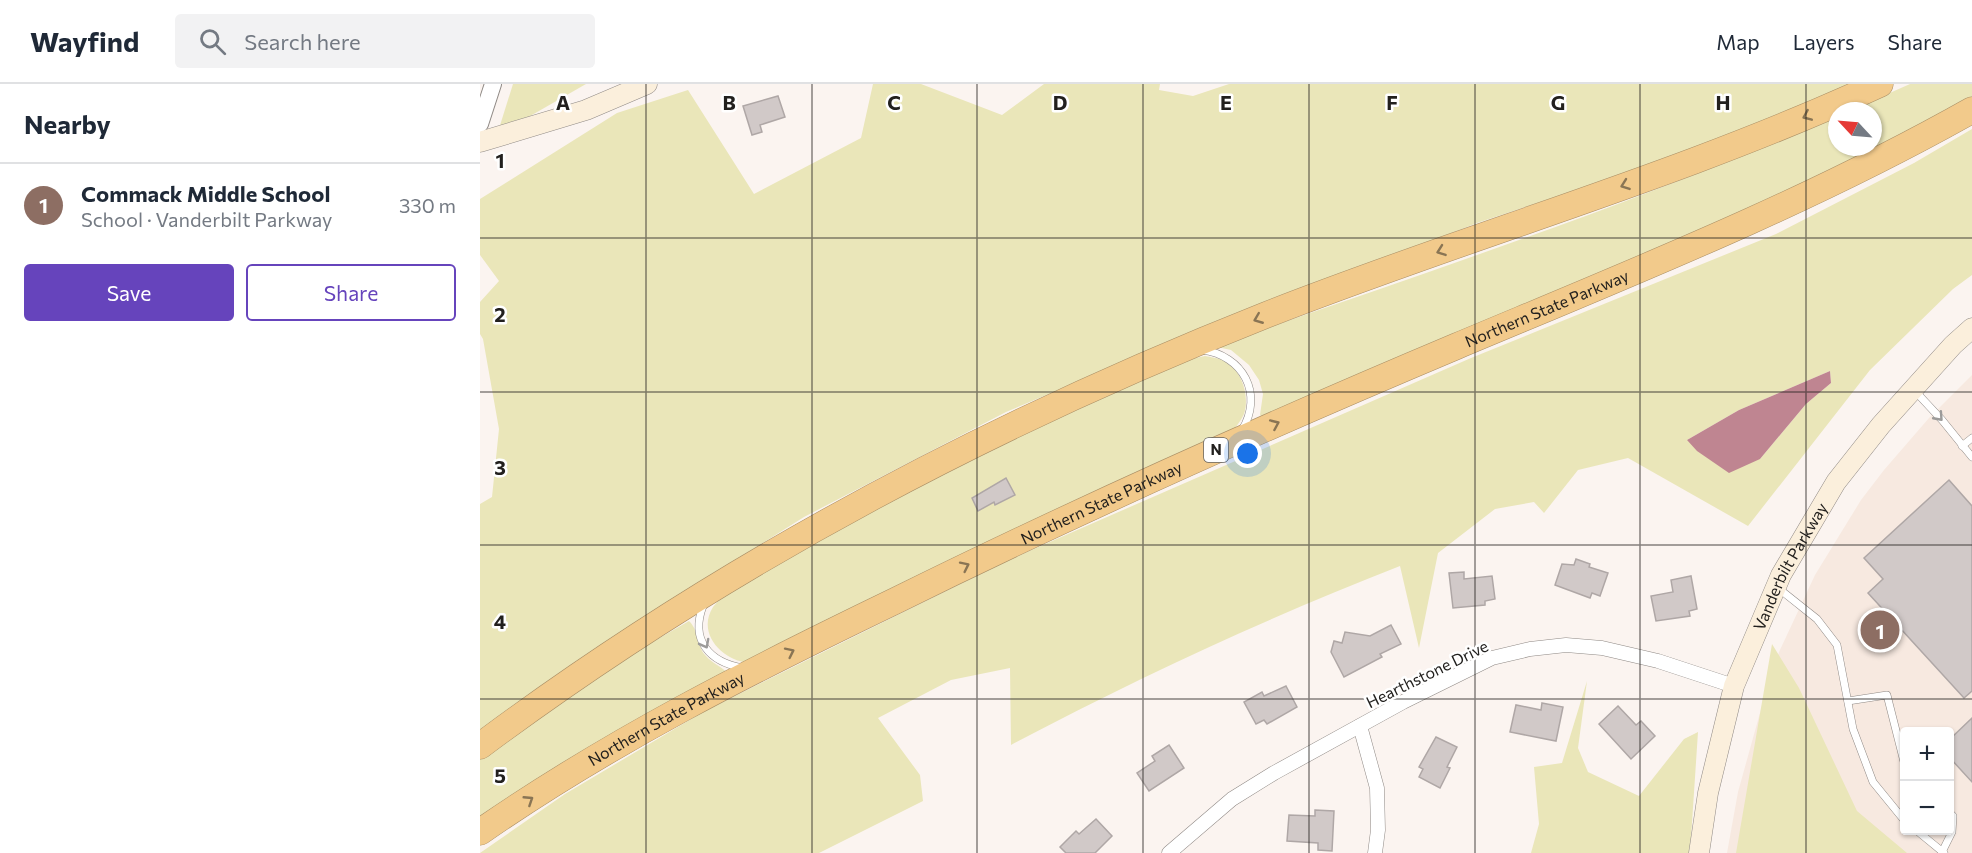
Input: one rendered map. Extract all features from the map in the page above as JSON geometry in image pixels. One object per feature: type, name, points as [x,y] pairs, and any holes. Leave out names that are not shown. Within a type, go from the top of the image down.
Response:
[{"type":"highway","points":[[480,746],[608,657],[711,590],[832,520],[1055,405],[1185,348],[1312,298],[1740,143],[1880,84]]},
{"type":"highway","name":"Northern State Parkway","points":[[480,832],[609,749],[757,668],[1012,543],[1366,384],[1765,216],[1907,146],[1972,110]]},
{"type":"main road","points":[[480,142],[586,110],[647,84]]},
{"type":"main road","name":"Vanderbilt Parkway","points":[[1699,853],[1708,793],[1734,686],[1776,586],[1836,482],[1881,425],[1953,345],[1972,328]]},
{"type":"street","points":[[480,124],[493,84]]},
{"type":"street","name":"Hearthstone Drive","points":[[1169,853],[1232,799],[1274,773],[1435,685],[1492,658],[1530,648],[1566,645],[1602,648],[1658,661],[1734,686]]},
{"type":"street","points":[[1360,726],[1377,788],[1378,830],[1375,853]]},
{"type":"lane","points":[[1185,348],[1209,351],[1226,357],[1240,370],[1249,385],[1252,395],[1250,414],[1241,432],[1231,444]]},
{"type":"lane","points":[[1913,389],[1972,457]]},
{"type":"lane","points":[[1962,446],[1972,438]]},
{"type":"lane","points":[[1776,586],[1817,619],[1837,645],[1853,729],[1873,782],[1900,814]]},
{"type":"lane","points":[[711,590],[704,602],[699,619],[700,634],[707,651],[713,657],[728,664],[742,668],[757,668]]},
{"type":"lane","points":[[1848,701],[1887,695],[1900,743]]},
{"type":"lane","points":[[1921,835],[1943,853],[1951,835]]},
{"type":"shaded area","points":[[513,84],[586,84],[497,135]]},
{"type":"shaded area","points":[[873,84],[921,84],[1002,115],[1044,84],[1160,84],[1159,90],[1193,96],[1229,84],[1855,84],[1703,148],[1477,223],[1125,362],[1006,412],[804,517],[672,600],[480,734],[480,504],[492,497],[499,429],[483,339],[480,334],[480,302],[499,281],[480,255],[480,199],[617,113],[688,90],[754,194],[861,138]]},
{"type":"shaded area","points":[[1910,84],[1972,84],[1972,101],[1882,148],[1882,102],[1869,102]]},
{"type":"shaded area","points":[[1828,120],[1828,156],[1868,156],[1807,188],[1263,418],[1260,415],[1263,394],[1259,380],[1249,365],[1231,350],[1217,347],[1608,207]]},
{"type":"shaded area","points":[[1972,129],[1972,275],[1953,289],[1870,370],[1748,526],[1628,458],[1578,470],[1544,513],[1534,502],[1495,509],[1438,553],[1419,648],[1400,566],[1301,606],[1203,650],[1011,745],[1010,668],[951,680],[878,718],[920,775],[923,801],[819,853],[480,853],[565,794],[703,712],[1004,562],[1471,358],[1776,234],[1914,163]],"holes":[[[1830,371],[1831,383],[1806,404],[1760,459],[1687,440],[1739,410]]]},
{"type":"shaded area","points":[[1205,356],[1221,359],[1230,364],[1240,376],[1243,384],[1246,407],[1240,422],[1230,434],[749,663],[739,661],[722,652],[710,636],[709,617],[713,607],[735,588],[973,455],[1186,360]]},
{"type":"shaded area","points":[[1830,371],[1831,383],[1806,404],[1760,459],[1729,473],[1697,451],[1687,440],[1739,410]]},
{"type":"shaded area","points":[[1972,375],[1972,853],[1727,853],[1738,792],[1779,652],[1815,575],[1861,500],[1929,418]]},
{"type":"shaded area","points":[[689,621],[703,652],[729,674],[480,824],[480,759],[637,651]]},
{"type":"shaded area","points":[[1772,644],[1799,688],[1857,811],[1907,853],[1736,853]]},
{"type":"shaded area","points":[[1587,681],[1578,748],[1588,772],[1639,796],[1684,739],[1698,732],[1690,853],[1531,853],[1539,824],[1534,767],[1562,763]]},
{"type":"building","points":[[778,96],[785,117],[760,125],[762,132],[752,135],[743,106]]},
{"type":"building","points":[[1006,478],[1015,495],[995,505],[994,502],[978,511],[972,498]]},
{"type":"building","points":[[1949,480],[1972,506],[1972,691],[1964,698],[1868,593],[1883,579],[1864,558]]},
{"type":"building","points":[[1576,559],[1590,564],[1589,567],[1608,573],[1600,596],[1592,593],[1590,598],[1555,585],[1562,564],[1574,565]]},
{"type":"building","points":[[1464,572],[1464,579],[1492,576],[1495,599],[1485,601],[1485,605],[1453,608],[1449,573]]},
{"type":"building","points":[[1691,576],[1697,609],[1689,611],[1690,616],[1656,621],[1651,596],[1673,592],[1671,580]]},
{"type":"building","points":[[1391,625],[1401,644],[1380,654],[1382,657],[1344,677],[1331,652],[1334,641],[1342,643],[1345,632],[1370,636]]},
{"type":"building","points":[[1286,686],[1297,707],[1267,724],[1264,720],[1256,724],[1244,702],[1262,692],[1264,696]]},
{"type":"building","points":[[1542,703],[1563,707],[1556,741],[1510,732],[1516,705],[1541,710]]},
{"type":"building","points":[[1618,706],[1636,725],[1641,721],[1655,736],[1631,759],[1599,724]]},
{"type":"building","points":[[1972,718],[1972,782],[1954,762],[1954,735]]},
{"type":"building","points":[[1436,737],[1457,747],[1440,788],[1419,777],[1423,769],[1419,767]]},
{"type":"building","points":[[1169,745],[1184,768],[1149,791],[1137,773],[1155,761],[1152,756]]},
{"type":"building","points":[[1315,810],[1334,811],[1332,851],[1318,850],[1318,843],[1287,841],[1289,815],[1315,816]]},
{"type":"building","points":[[1096,819],[1112,836],[1095,853],[1066,853],[1060,847],[1076,831],[1079,834]]},
{"type":"place","name":"Commack Middle School","points":[[1880,630]]}]
